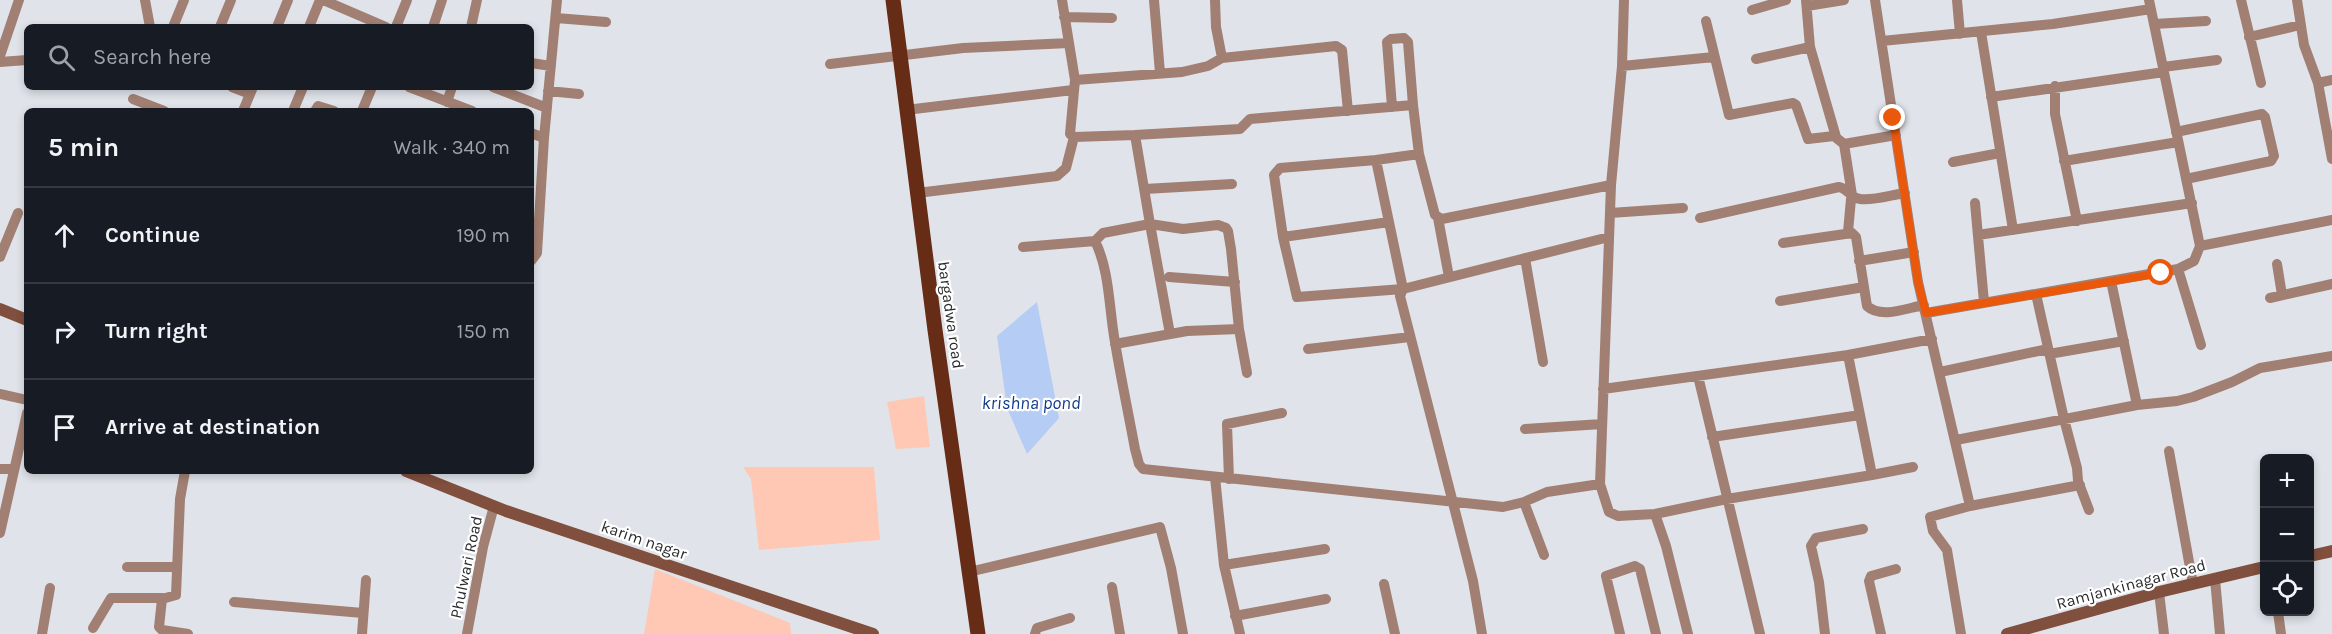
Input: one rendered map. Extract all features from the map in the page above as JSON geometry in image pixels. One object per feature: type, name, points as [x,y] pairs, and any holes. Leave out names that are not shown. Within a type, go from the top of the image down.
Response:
[{"type":"main road","name":"bargadwa road","points":[[893,0],[917,193],[978,634]]},
{"type":"street","points":[[0,57],[17,0]]},
{"type":"street","points":[[145,0],[149,24]]},
{"type":"street","points":[[174,24],[184,0]]},
{"type":"street","points":[[221,24],[231,0]]},
{"type":"street","points":[[278,24],[288,0]]},
{"type":"street","points":[[310,24],[321,0],[363,22]]},
{"type":"street","points":[[397,24],[407,0]]},
{"type":"street","points":[[434,24],[442,0]]},
{"type":"street","points":[[472,24],[477,0]]},
{"type":"street","points":[[534,257],[537,253],[534,236],[557,0]]},
{"type":"street","points":[[1062,0],[1074,85],[1069,130],[1074,137]]},
{"type":"street","points":[[1154,0],[1160,73]]},
{"type":"street","points":[[1215,0],[1215,20],[1222,58]]},
{"type":"street","points":[[1624,0],[1622,66],[1611,185],[1600,484],[1609,512],[1613,515],[1655,514],[1727,499],[1913,467]]},
{"type":"street","points":[[1752,10],[1786,0]]},
{"type":"street","points":[[1844,0],[1806,3],[1810,47],[1840,140],[1852,197],[1848,232]]},
{"type":"street","points":[[1875,0],[1914,252],[1970,506]]},
{"type":"street","points":[[1957,0],[1960,34]]},
{"type":"street","points":[[2241,0],[2261,83]]},
{"type":"street","points":[[2297,0],[2304,45],[2318,83],[2332,159]]},
{"type":"street","points":[[1783,243],[1852,233],[1856,237],[1867,306],[1874,312],[1884,313],[2036,294],[2178,269],[2194,261],[2200,246],[2150,4],[2053,24],[1882,41]]},
{"type":"street","points":[[1064,17],[1112,18]]},
{"type":"street","points":[[556,18],[606,22]]},
{"type":"street","points":[[1706,21],[1729,116],[1793,103],[1796,105],[1808,139],[1840,140],[1896,135]]},
{"type":"street","points":[[2154,24],[2206,21]]},
{"type":"street","points":[[2249,38],[2300,26]]},
{"type":"street","points":[[1981,32],[2013,230]]},
{"type":"street","points":[[1392,107],[1387,42],[1391,39],[1404,38],[1408,42],[1419,153],[1435,215],[1438,218],[1449,277]]},
{"type":"street","points":[[830,64],[963,48],[1069,43]]},
{"type":"street","points":[[906,110],[1160,73],[1182,72],[1208,66],[1222,58],[1340,47],[1348,111]]},
{"type":"street","points":[[1756,58],[1810,47]]},
{"type":"street","points":[[1622,66],[1714,57]]},
{"type":"street","points":[[0,62],[24,60]]},
{"type":"street","points":[[1992,97],[2217,60]]},
{"type":"street","points":[[534,63],[551,66]]},
{"type":"street","points":[[2318,83],[2332,80]]},
{"type":"street","points":[[2055,86],[2055,114],[2077,221]]},
{"type":"street","points":[[294,108],[302,90]]},
{"type":"street","points":[[364,108],[371,90]]},
{"type":"street","points":[[420,90],[449,105],[452,90]]},
{"type":"street","points":[[501,90],[547,108]]},
{"type":"street","points":[[244,108],[251,91]]},
{"type":"street","points":[[548,91],[579,94]]},
{"type":"street","points":[[133,99],[156,108]]},
{"type":"street","points":[[1074,137],[1240,129],[1250,119],[1413,105]]},
{"type":"street","points":[[2064,161],[2177,137],[2262,114],[2265,117],[2274,156],[2271,161],[2186,179]]},
{"type":"street","points":[[534,135],[544,138]]},
{"type":"street","points":[[1135,135],[1170,334]]},
{"type":"street","points":[[917,193],[1057,176],[1066,168],[1074,137]]},
{"type":"street","points":[[1419,153],[1376,160],[1280,168],[1276,171],[1274,175],[1283,237],[1297,297],[1403,289],[1609,237]]},
{"type":"street","points":[[1953,162],[2000,153]]},
{"type":"street","points":[[1376,160],[1403,289],[1400,296],[1473,581],[1482,634]]},
{"type":"street","points":[[1145,189],[1232,184]]},
{"type":"street","points":[[1438,218],[1611,185]]},
{"type":"street","points":[[1700,218],[1839,187],[1843,187],[1852,197],[1862,199],[1905,193]]},
{"type":"street","points":[[1975,203],[1984,302]]},
{"type":"street","points":[[1978,236],[2192,203]]},
{"type":"street","points":[[1610,213],[1683,208]]},
{"type":"street","points":[[0,257],[18,213]]},
{"type":"street","points":[[2200,246],[2332,220]]},
{"type":"street","points":[[1283,237],[1389,222]]},
{"type":"street","points":[[1023,248],[1095,241],[1103,233],[1150,224],[1183,229],[1218,225],[1226,228],[1231,249],[1239,329],[1247,373]]},
{"type":"street","points":[[1095,241],[1100,251],[1115,344],[1139,464],[1148,471],[1503,507],[1524,502],[1547,492],[1600,484]]},
{"type":"street","points":[[1860,261],[1914,252]]},
{"type":"street","points":[[1525,258],[1543,362]]},
{"type":"street","points":[[2277,264],[2282,295]]},
{"type":"street","points":[[2178,269],[2200,345]]},
{"type":"street","points":[[1169,277],[1235,282]]},
{"type":"street","points":[[2111,281],[2137,405]]},
{"type":"street","points":[[2270,298],[2332,284]]},
{"type":"street","points":[[1780,301],[1864,287]]},
{"type":"street","points":[[2036,294],[2080,485],[2089,510]]},
{"type":"street","points":[[0,309],[24,319]]},
{"type":"street","points":[[1115,344],[1187,331],[1239,329]]},
{"type":"street","points":[[1308,349],[1410,337]]},
{"type":"street","points":[[1603,389],[1848,356],[1932,339]]},
{"type":"street","points":[[1940,372],[2049,351],[2124,340]]},
{"type":"street","points":[[1848,356],[1872,475]]},
{"type":"street","points":[[1956,440],[2064,418],[2193,397],[2260,368],[2332,356]]},
{"type":"street","points":[[1698,376],[1760,634]]},
{"type":"street","points":[[1,394],[24,399]]},
{"type":"street","points":[[1229,479],[1225,427],[1227,424],[1282,413]]},
{"type":"street","points":[[1712,437],[1860,415]]},
{"type":"street","points":[[1525,429],[1602,424]]},
{"type":"street","points":[[0,533],[24,426]]},
{"type":"street","points":[[2169,451],[2193,584]]},
{"type":"street","points":[[0,469],[14,469]]},
{"type":"street","points":[[93,628],[111,598],[163,598],[176,595],[180,499],[184,474]]},
{"type":"street","name":"karim nagar","points":[[414,474],[494,506],[873,634]]},
{"type":"street","points":[[1215,477],[1224,565],[1240,634]]},
{"type":"street","points":[[1961,634],[1947,550],[1935,534],[1930,520],[1932,515],[2080,485]]},
{"type":"street","points":[[1524,502],[1544,555]]},
{"type":"street","name":"Phulwari Road","points":[[467,634],[483,547],[494,506]]},
{"type":"street","points":[[1655,514],[1666,546],[1688,634]]},
{"type":"street","points":[[969,572],[1160,527],[1171,568],[1183,634]]},
{"type":"street","points":[[1825,634],[1812,542],[1816,538],[1863,529]]},
{"type":"street","points":[[1224,565],[1325,549]]},
{"type":"street","points":[[2314,555],[2332,551]]},
{"type":"street","points":[[1620,634],[1606,576],[1635,566],[1640,569],[1656,634]]},
{"type":"street","points":[[127,567],[177,567]]},
{"type":"street","name":"Ramjankinagar Road","points":[[2007,634],[2043,629],[2159,592],[2260,568]]},
{"type":"street","points":[[1881,634],[1869,581],[1870,576],[1896,569]]},
{"type":"street","points":[[2215,579],[2220,634]]},
{"type":"street","points":[[362,634],[366,580]]},
{"type":"street","points":[[1384,584],[1395,634]]},
{"type":"street","points":[[1112,587],[1120,634]]},
{"type":"street","points":[[42,634],[50,588]]},
{"type":"street","points":[[2159,592],[2164,634]]},
{"type":"street","points":[[163,598],[160,629],[188,634]]},
{"type":"street","points":[[1235,616],[1326,599]]},
{"type":"street","points":[[234,602],[363,613]]},
{"type":"street","points":[[2279,616],[2281,634]]},
{"type":"street","points":[[1035,634],[1037,628],[1070,618]]},
{"type":"shaded area","points":[[924,396],[930,447],[896,449],[887,402]]},
{"type":"shaded area","points":[[743,467],[874,467],[880,540],[759,550],[751,479]]},
{"type":"shaded area","points":[[655,569],[790,623],[791,634],[644,634]]},
{"type":"water","name":"krishna pond","points":[[1037,302],[1059,418],[1027,454],[1007,408],[997,336]]},
{"type":"route","points":[[1893,118],[1918,282],[1926,313],[2161,273]]}]
